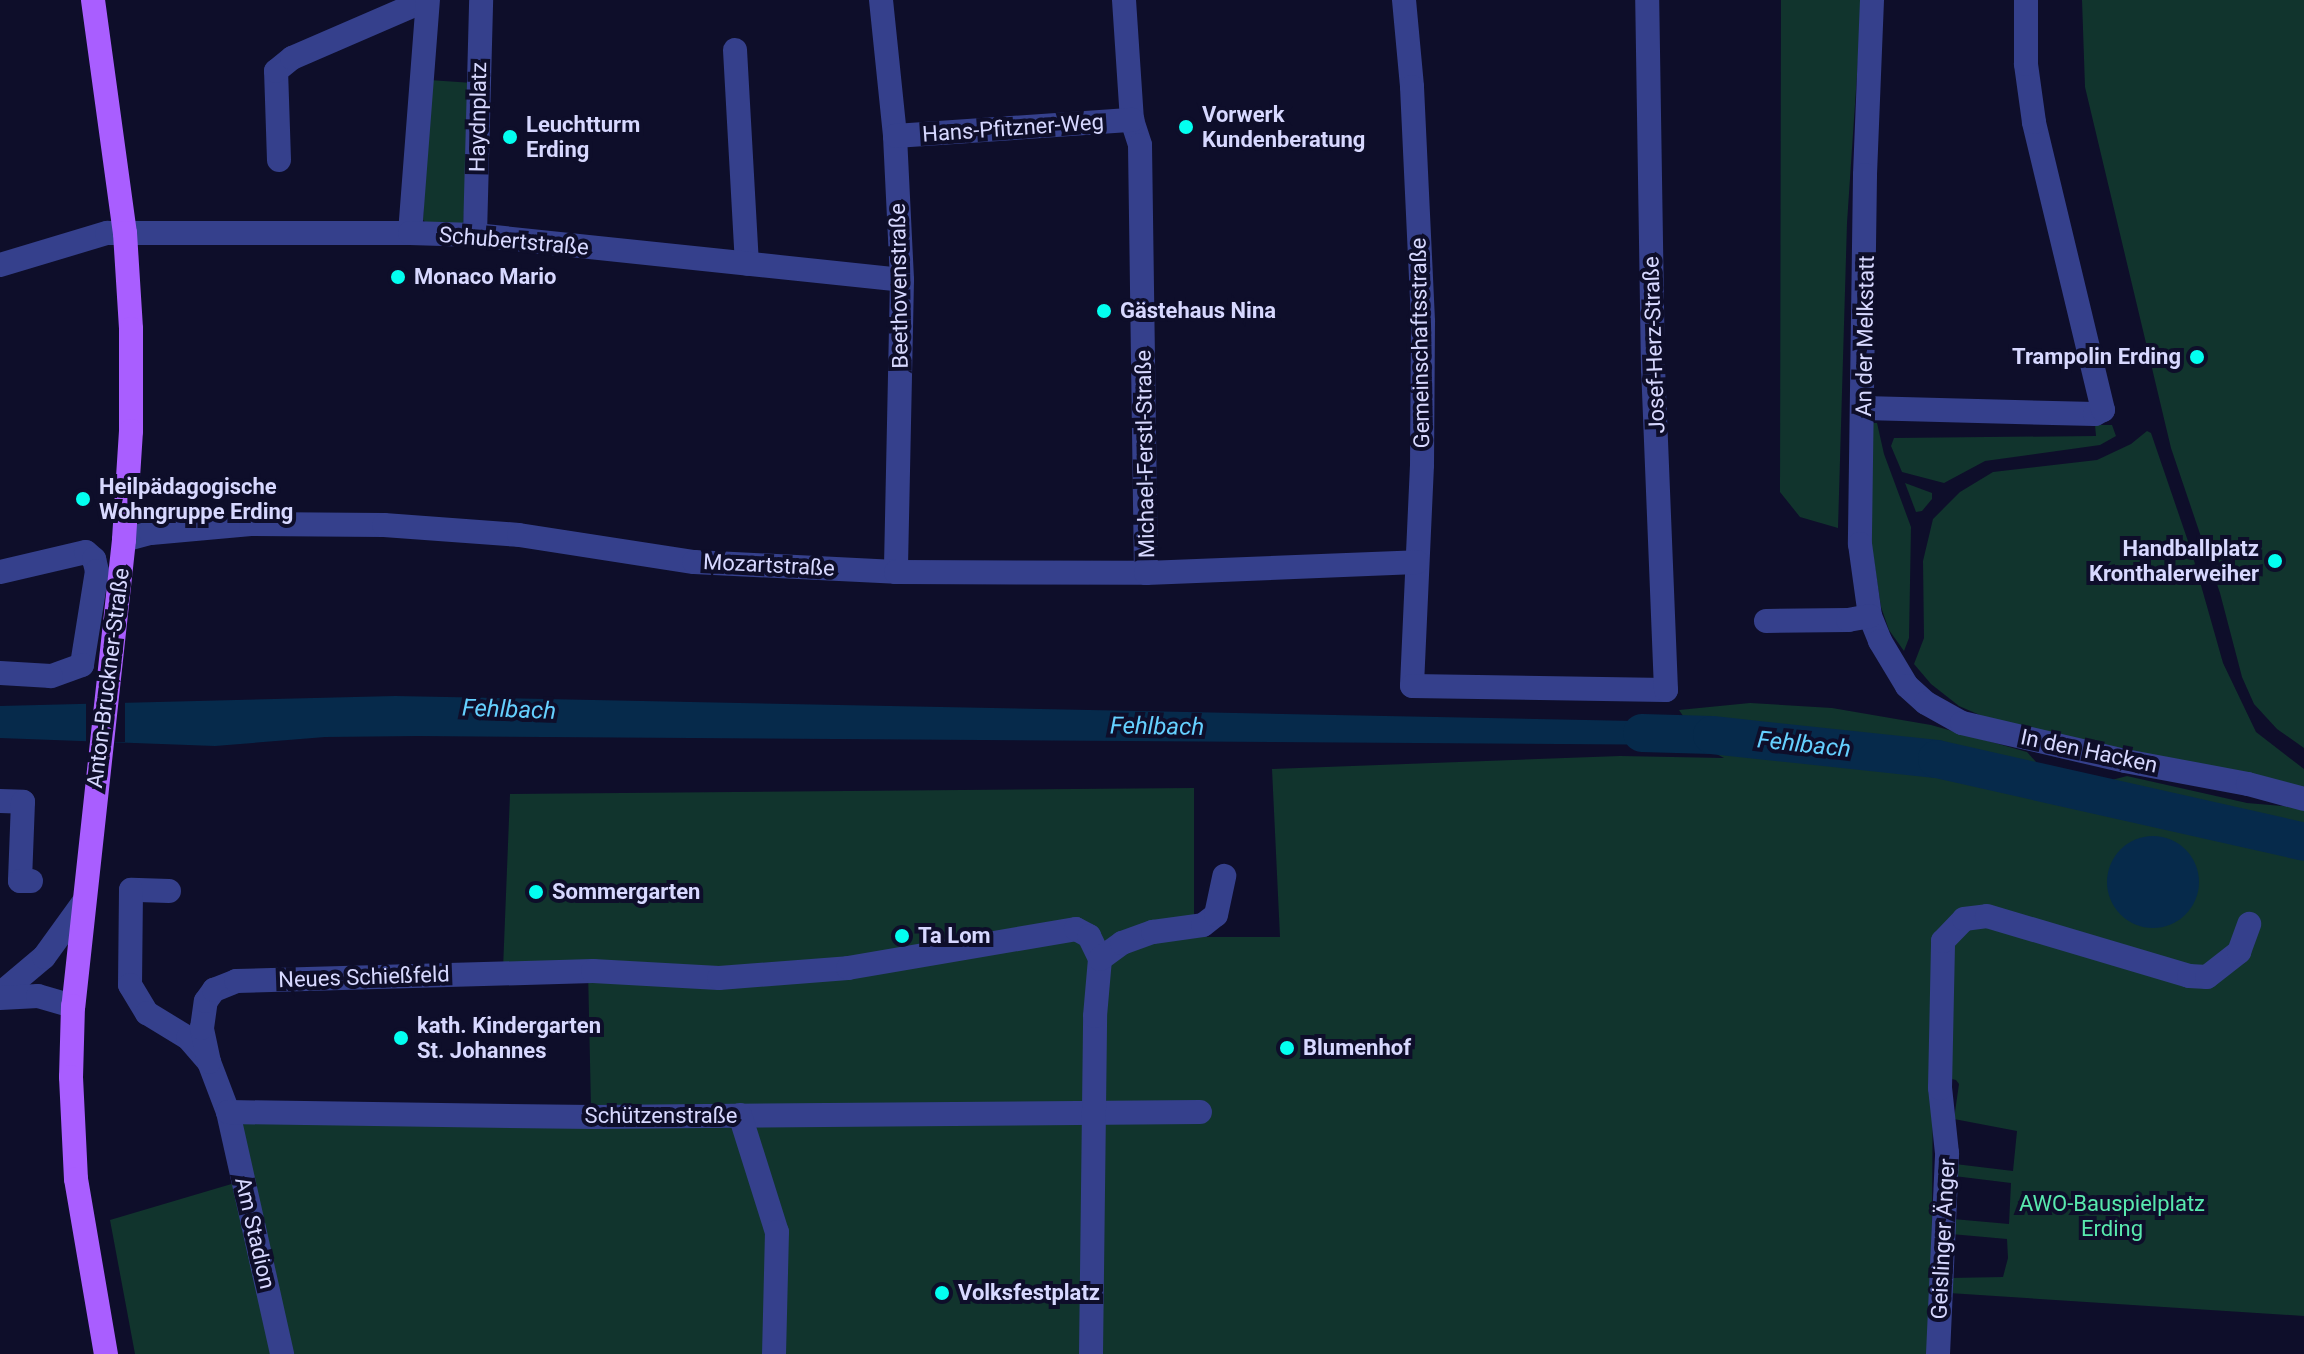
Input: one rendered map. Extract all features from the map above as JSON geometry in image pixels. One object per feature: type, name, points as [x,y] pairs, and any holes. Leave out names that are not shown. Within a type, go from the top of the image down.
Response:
[{"type":"main road","name":"Anton-Bruckner-Straße","points":[[93,0],[125,233],[131,329],[131,431],[124,540],[96,771],[73,1006],[71,1077],[76,1179],[106,1354]]},
{"type":"street","points":[[279,160],[276,71],[292,58],[427,0],[410,233]]},
{"type":"street","name":"Haydnplatz","points":[[475,235],[481,0]]},
{"type":"street","name":"Beethovenstraße","points":[[881,0],[895,136],[902,280],[896,572]]},
{"type":"street","name":"Michael-Ferstl-Straße","points":[[1124,0],[1132,120],[1140,145],[1146,573]]},
{"type":"street","name":"Gemeinschaftsstraße","points":[[1404,0],[1412,87],[1423,322],[1422,465],[1412,686]]},
{"type":"street","name":"Josef-Herz-Straße","points":[[1412,686],[1666,690],[1653,369],[1647,0]]},
{"type":"street","name":"An der Melkstatt","points":[[1872,0],[1865,175],[1860,544],[1870,616],[1895,665]]},
{"type":"street","points":[[1864,408],[2095,414],[2103,410],[2034,122],[2026,64],[2026,0]]},
{"type":"street","points":[[735,50],[747,264]]},
{"type":"street","name":"Hans-Pfitzner-Weg","points":[[895,136],[1132,120]]},
{"type":"street","name":"Schubertstraße","points":[[0,265],[107,233],[410,233],[475,235],[902,280]]},
{"type":"street","name":"Mozartstraße","points":[[124,540],[151,533],[251,524],[384,525],[519,535],[694,562],[896,572],[1146,573],[1417,562]]},
{"type":"street","points":[[0,572],[86,552],[94,559],[97,571],[85,660],[64,674],[0,673]]},
{"type":"street","points":[[1766,621],[1848,620],[1870,616]]},
{"type":"street","name":"In den Hacken","points":[[1895,665],[1907,686],[1926,703],[1962,723],[2125,761],[2248,784],[2304,799]]},
{"type":"street","points":[[0,801],[23,802],[20,881],[31,881]]},
{"type":"street","points":[[1091,1354],[1095,1016],[1100,959],[1122,943],[1153,932],[1203,925],[1216,915],[1224,876]]},
{"type":"street","points":[[169,891],[131,890],[130,985],[135,998],[147,1013],[188,1038],[209,1062]]},
{"type":"street","points":[[0,996],[44,957],[83,903]]},
{"type":"street","name":"Geislinger Änger","points":[[1938,1354],[1947,1153],[1941,1123],[1943,941],[1964,919],[1987,916],[2189,976],[2207,977],[2239,952],[2249,924]]},
{"type":"street","name":"Neues Schießfeld","points":[[209,1062],[202,1028],[206,1001],[214,990],[236,981],[593,971],[719,978],[848,968],[1076,929],[1089,936],[1100,959]]},
{"type":"street","points":[[0,996],[38,996],[73,1006]]},
{"type":"street","name":"Am Stadion","points":[[209,1062],[228,1112],[282,1354]]},
{"type":"street","name":"Schützenstraße","points":[[228,1112],[740,1115],[1200,1112]]},
{"type":"street","points":[[740,1115],[777,1232],[774,1354]]},
{"type":"green space","points":[[1781,0],[1862,0],[1847,223],[1838,528],[1800,517],[1780,492]]},
{"type":"green space","points":[[2082,0],[2304,0],[2304,748],[2277,729],[2254,704],[2242,677],[2220,593],[2171,448],[2085,87]]},
{"type":"green space","points":[[429,80],[473,83],[463,227],[429,225],[423,220]]},
{"type":"green space","points":[[1870,423],[1877,423],[1884,454],[1911,527],[1909,638],[1904,651],[1889,630],[1881,607],[1871,541]]},
{"type":"green space","points":[[2095,425],[2112,425],[2116,436],[2100,445],[1985,461],[1944,483],[1902,472],[1891,446],[1894,438],[2096,436]]},
{"type":"green space","points":[[2147,431],[2151,433],[2191,550],[2223,663],[2256,732],[2304,769],[2304,792],[2128,754],[1982,716],[1959,706],[1931,684],[1914,664],[1924,638],[1923,561],[1933,519],[1960,492],[1993,472],[2097,460],[2131,444]]},
{"type":"green space","points":[[1905,483],[1932,493],[1932,499],[1922,511],[1916,512]]},
{"type":"green space","name":"AWO-Bauspielplatz Erding","points":[[1750,703],[1832,708],[1931,725],[2027,752],[2046,773],[2096,784],[2127,776],[2247,803],[2304,808],[2304,1316],[1949,1293],[1950,1278],[2003,1277],[2008,1258],[2007,1239],[1951,1234],[1953,1219],[2009,1224],[2011,1183],[1954,1176],[1955,1164],[2013,1171],[2017,1131],[1954,1119],[1959,1084],[1956,1080],[1933,1075],[1931,1354],[1101,1354],[1094,966],[1095,1354],[135,1354],[110,1220],[245,1180],[230,1104],[591,1108],[588,969],[503,969],[510,794],[1194,788],[1194,937],[1280,937],[1272,769],[1620,756],[1724,758],[1705,748],[1679,710]]},
{"type":"water","points":[[395,696],[1685,722],[1700,745],[418,736],[325,737],[215,746],[0,738],[0,706]]},
{"type":"water","points":[[2153,836],[2171,839],[2186,849],[2196,864],[2199,882],[2196,900],[2186,915],[2171,925],[2153,928],[2135,925],[2120,915],[2110,900],[2107,882],[2110,864],[2120,849],[2135,839]]},
{"type":"pier","points":[[86,701],[125,701],[125,742],[86,742]]},
{"type":"waterway","name":"Fehlbach","points":[[1642,733],[1712,735],[1937,759],[2304,842]]},
{"type":"place","name":"Vorwerk Kundenberatung","points":[[1186,127]]},
{"type":"place","name":"Leuchtturm Erding","points":[[510,137]]},
{"type":"place","name":"Monaco Mario","points":[[398,277]]},
{"type":"place","name":"Gästehaus Nina","points":[[1104,311]]},
{"type":"place","name":"Trampolin Erding","points":[[2197,357]]},
{"type":"place","name":"Heilpädagogische Wohngruppe Erding","points":[[83,499]]},
{"type":"place","name":"Handballplatz Kronthalerweiher","points":[[2275,561]]},
{"type":"place","name":"Sommergarten","points":[[536,892]]},
{"type":"place","name":"Ta Lom","points":[[902,936]]},
{"type":"place","name":"kath. Kindergarten St. Johannes","points":[[401,1038]]},
{"type":"place","name":"Blumenhof","points":[[1287,1048]]},
{"type":"place","name":"Volksfestplatz","points":[[942,1293]]}]
